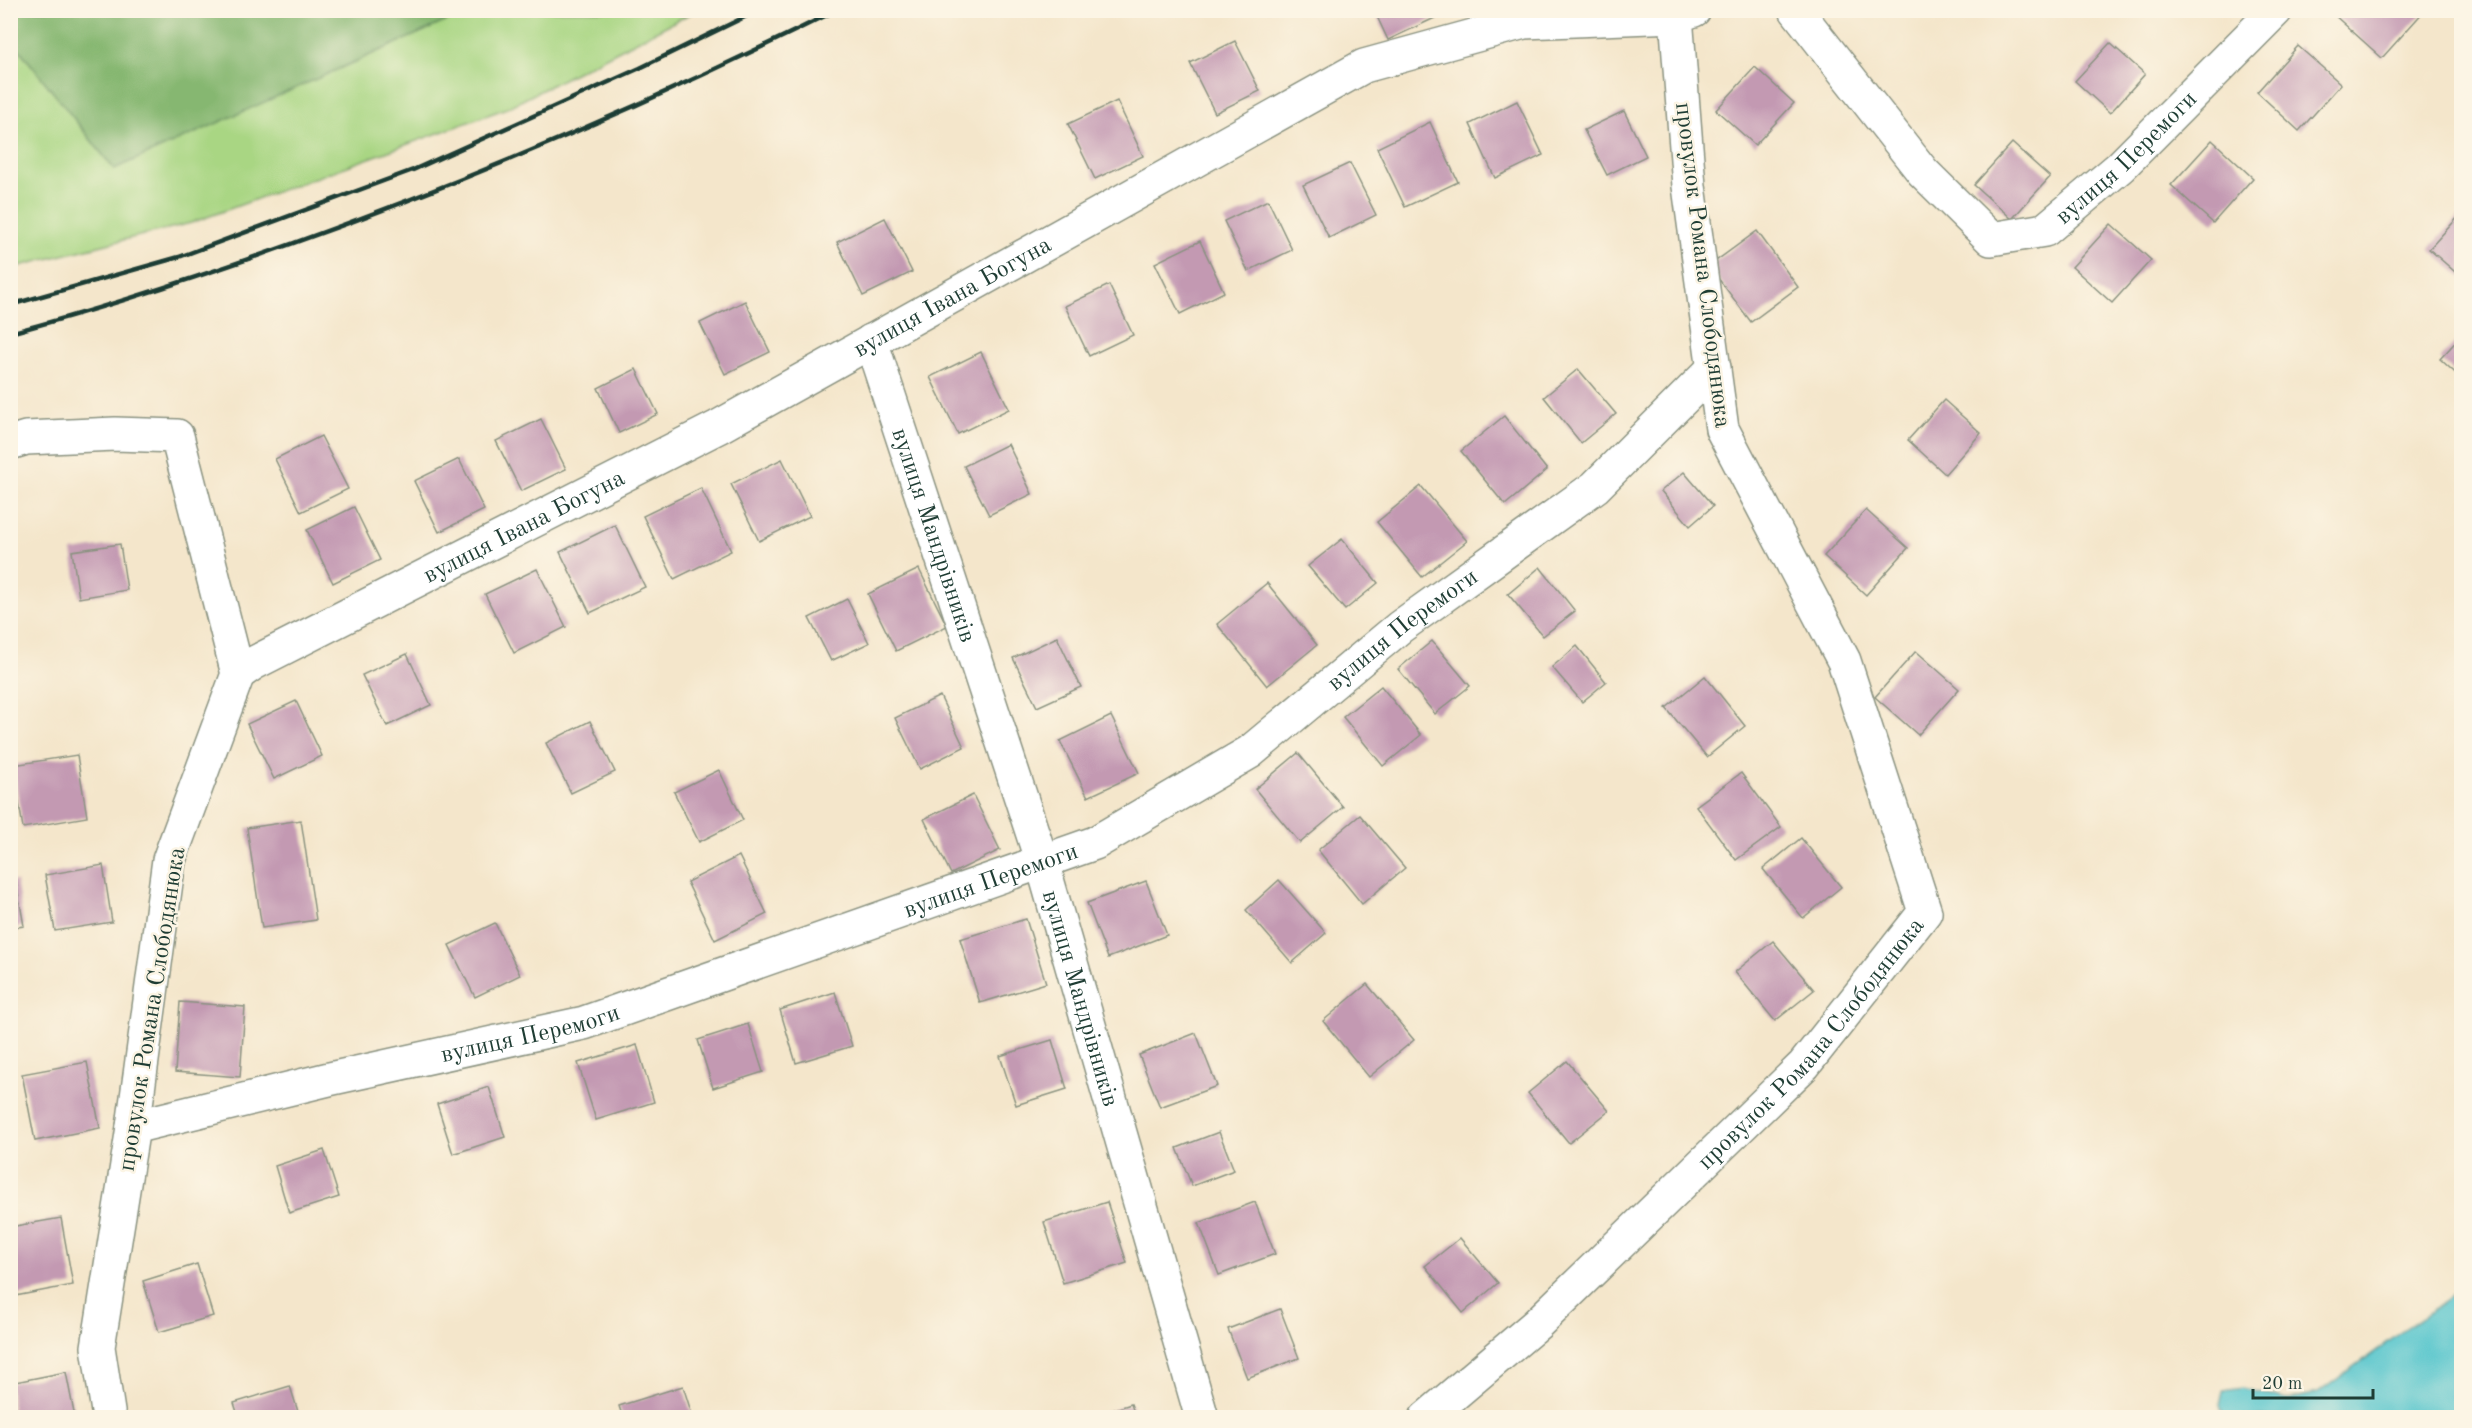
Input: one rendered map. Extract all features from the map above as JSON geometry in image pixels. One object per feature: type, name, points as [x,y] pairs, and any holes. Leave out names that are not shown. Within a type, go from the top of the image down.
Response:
[{"type":"street","name":"вулиця Перемоги","points":[[1796,10],[1923,172],[1991,239],[2044,230],[2120,167],[2277,10]]},
{"type":"street","name":"вулиця Івана Богуна","points":[[238,674],[275,652],[718,427],[1364,66],[1524,22],[1685,13]]},
{"type":"street","name":"провулок Романа Слободянюка","points":[[1426,1418],[1537,1324],[1804,1065],[1925,912],[1844,661],[1722,429],[1689,186],[1685,13]]},
{"type":"street","name":"вулиця Мандрівників","points":[[871,341],[1042,862],[1202,1418]]},
{"type":"street","name":"вулиця Перемоги","points":[[133,1127],[329,1078],[584,1023],[1095,843],[1250,752],[1400,627],[1595,487],[1714,368]]},
{"type":"street","points":[[10,443],[26,438],[115,434],[177,436],[238,674]]},
{"type":"street","name":"провулок Романа Слободянюка","points":[[109,1418],[98,1347],[133,1127],[169,860],[238,674]]},
{"type":"green space","points":[[11,10],[469,11],[114,169],[15,44],[11,45]]},
{"type":"green space","points":[[469,11],[695,11],[507,108],[191,223],[11,268],[10,45],[15,44],[114,169]]},
{"type":"water","points":[[2461,1289],[2461,1417],[2225,1417],[2220,1406],[2223,1391],[2243,1388],[2286,1400],[2318,1393]]},
{"type":"building","points":[[1374,10],[1439,10],[1441,15],[1388,40]]},
{"type":"building","points":[[2336,10],[2425,10],[2382,58],[2333,14]]},
{"type":"building","points":[[1235,41],[1260,91],[1215,113],[1190,63]]},
{"type":"building","points":[[2110,43],[2145,74],[2110,113],[2075,81]]},
{"type":"building","points":[[2298,46],[2341,84],[2299,131],[2257,92]]},
{"type":"building","points":[[1755,67],[1794,103],[1755,145],[1716,110]]},
{"type":"building","points":[[1117,101],[1143,156],[1095,179],[1068,124]]},
{"type":"building","points":[[1517,101],[1543,155],[1495,178],[1470,124]]},
{"type":"building","points":[[1624,111],[1646,156],[1607,175],[1584,130]]},
{"type":"building","points":[[1430,122],[1458,182],[1405,207],[1377,148]]},
{"type":"building","points":[[2212,140],[2253,178],[2213,223],[2171,185]]},
{"type":"building","points":[[2012,143],[2050,177],[2012,219],[1974,185]]},
{"type":"building","points":[[1350,163],[1376,215],[1329,238],[1303,185]]},
{"type":"building","points":[[1268,200],[1292,250],[1248,271],[1224,221]]},
{"type":"building","points":[[2462,213],[2462,278],[2429,249]]},
{"type":"building","points":[[885,218],[912,272],[863,296],[837,242]]},
{"type":"building","points":[[2111,224],[2151,260],[2112,303],[2072,267]]},
{"type":"building","points":[[1757,231],[1798,287],[1751,322],[1709,266]]},
{"type":"building","points":[[1200,241],[1224,292],[1180,314],[1155,263]]},
{"type":"building","points":[[1109,285],[1133,335],[1089,356],[1065,306]]},
{"type":"building","points":[[745,301],[770,352],[725,374],[700,323]]},
{"type":"building","points":[[2462,335],[2462,379],[2440,359]]},
{"type":"building","points":[[981,352],[1009,409],[958,434],[930,377]]},
{"type":"building","points":[[636,369],[658,414],[619,433],[598,388]]},
{"type":"building","points":[[1578,369],[1616,414],[1581,443],[1544,397]]},
{"type":"building","points":[[1944,400],[1981,433],[1945,474],[1908,440]]},
{"type":"building","points":[[1504,416],[1547,470],[1505,505],[1461,451]]},
{"type":"building","points":[[541,419],[566,469],[521,491],[496,441]]},
{"type":"building","points":[[321,436],[348,489],[301,512],[275,459]]},
{"type":"building","points":[[1008,444],[1032,494],[989,515],[964,466]]},
{"type":"building","points":[[459,459],[484,510],[439,532],[414,481]]},
{"type":"building","points":[[782,459],[810,516],[759,541],[731,484]]},
{"type":"building","points":[[1684,472],[1713,506],[1690,526],[1661,491]]},
{"type":"building","points":[[1421,486],[1467,541],[1422,577],[1377,522]]},
{"type":"building","points":[[701,488],[731,551],[674,579],[643,516]]},
{"type":"building","points":[[354,507],[380,560],[333,583],[307,530]]},
{"type":"building","points":[[1866,510],[1908,548],[1866,595],[1824,556]]},
{"type":"building","points":[[615,525],[645,587],[590,613],[560,552]]},
{"type":"building","points":[[1342,539],[1378,583],[1345,610],[1308,566]]},
{"type":"building","points":[[120,544],[127,590],[79,598],[72,551]]},
{"type":"building","points":[[1540,567],[1575,611],[1543,636],[1508,594]]},
{"type":"building","points":[[537,569],[566,627],[514,653],[485,594]]},
{"type":"building","points":[[919,569],[947,626],[896,651],[868,594]]},
{"type":"building","points":[[1267,583],[1317,645],[1267,686],[1217,624]]},
{"type":"building","points":[[847,599],[869,643],[831,661],[809,618]]},
{"type":"building","points":[[1057,637],[1081,687],[1037,707],[1013,658]]},
{"type":"building","points":[[1432,641],[1470,686],[1435,714],[1398,669]]},
{"type":"building","points":[[1577,646],[1606,682],[1582,702],[1552,667]]},
{"type":"building","points":[[1916,651],[1959,689],[1918,735],[1875,697]]},
{"type":"building","points":[[407,654],[431,705],[387,726],[362,675]]},
{"type":"building","points":[[1705,676],[1745,726],[1707,757],[1666,708]]},
{"type":"building","points":[[1381,686],[1421,735],[1383,766],[1343,717]]},
{"type":"building","points":[[940,696],[964,747],[920,769],[895,718]]},
{"type":"building","points":[[296,701],[322,756],[274,779],[247,724]]},
{"type":"building","points":[[1111,716],[1139,773],[1088,797],[1060,741]]},
{"type":"building","points":[[590,721],[615,772],[571,793],[546,743]]},
{"type":"building","points":[[1298,753],[1343,807],[1300,843],[1255,789]]},
{"type":"building","points":[[77,755],[87,817],[23,828],[13,765]]},
{"type":"building","points":[[719,770],[743,820],[699,842],[674,792]]},
{"type":"building","points":[[1741,773],[1781,827],[1736,860],[1696,806]]},
{"type":"building","points":[[973,795],[1000,850],[951,874],[924,819]]},
{"type":"building","points":[[1360,815],[1405,868],[1362,904],[1318,850]]},
{"type":"building","points":[[301,820],[316,920],[262,928],[247,828]]},
{"type":"building","points":[[1801,838],[1841,887],[1803,918],[1763,869]]},
{"type":"building","points":[[739,856],[767,914],[715,940],[687,882]]},
{"type":"building","points":[[103,865],[112,922],[55,931],[45,875]]},
{"type":"building","points":[[1279,880],[1326,933],[1292,963],[1246,910]]},
{"type":"building","points":[[16,881],[24,926],[10,928],[10,882]]},
{"type":"building","points":[[1146,881],[1167,935],[1108,958],[1087,903]]},
{"type":"building","points":[[1026,919],[1046,983],[980,1003],[960,939]]},
{"type":"building","points":[[495,923],[520,975],[475,997],[449,945]]},
{"type":"building","points":[[1773,941],[1814,990],[1775,1021],[1735,972]]},
{"type":"building","points":[[1367,984],[1414,1040],[1369,1077],[1323,1021]]},
{"type":"building","points":[[835,992],[852,1046],[796,1063],[780,1010]]},
{"type":"building","points":[[180,1002],[245,1007],[240,1077],[175,1072]]},
{"type":"building","points":[[748,1024],[763,1072],[713,1088],[698,1040]]},
{"type":"building","points":[[1196,1033],[1217,1086],[1160,1107],[1139,1055]]},
{"type":"building","points":[[1052,1040],[1067,1089],[1016,1105],[1000,1056]]},
{"type":"building","points":[[637,1045],[654,1102],[596,1120],[578,1063]]},
{"type":"building","points":[[1567,1061],[1609,1111],[1569,1143],[1528,1093]]},
{"type":"building","points":[[87,1062],[100,1128],[35,1141],[22,1074]]},
{"type":"building","points":[[489,1087],[505,1137],[453,1154],[437,1104]]},
{"type":"building","points":[[1219,1132],[1234,1170],[1192,1186],[1177,1148]]},
{"type":"building","points":[[324,1150],[339,1197],[289,1213],[275,1166]]},
{"type":"building","points":[[1107,1202],[1127,1263],[1063,1283],[1044,1222]]},
{"type":"building","points":[[1255,1202],[1275,1254],[1219,1275],[1199,1223]]},
{"type":"building","points":[[61,1218],[73,1285],[10,1297],[10,1227]]},
{"type":"building","points":[[1460,1238],[1498,1283],[1463,1313],[1425,1266]]},
{"type":"building","points":[[197,1264],[213,1316],[159,1332],[143,1281]]},
{"type":"building","points":[[1280,1309],[1299,1358],[1247,1378],[1228,1329]]},
{"type":"building","points":[[66,1372],[75,1418],[13,1418],[10,1383]]},
{"type":"building","points":[[290,1386],[300,1418],[239,1418],[234,1403]]},
{"type":"building","points":[[683,1386],[693,1418],[623,1418],[619,1406]]},
{"type":"building","points":[[1131,1404],[1136,1418],[1091,1418],[1091,1417]]},
{"type":"railway","points":[[10,305],[179,257],[413,170],[640,68],[759,10]]},
{"type":"railway","points":[[10,333],[187,280],[430,192],[703,75],[837,10]]}]
